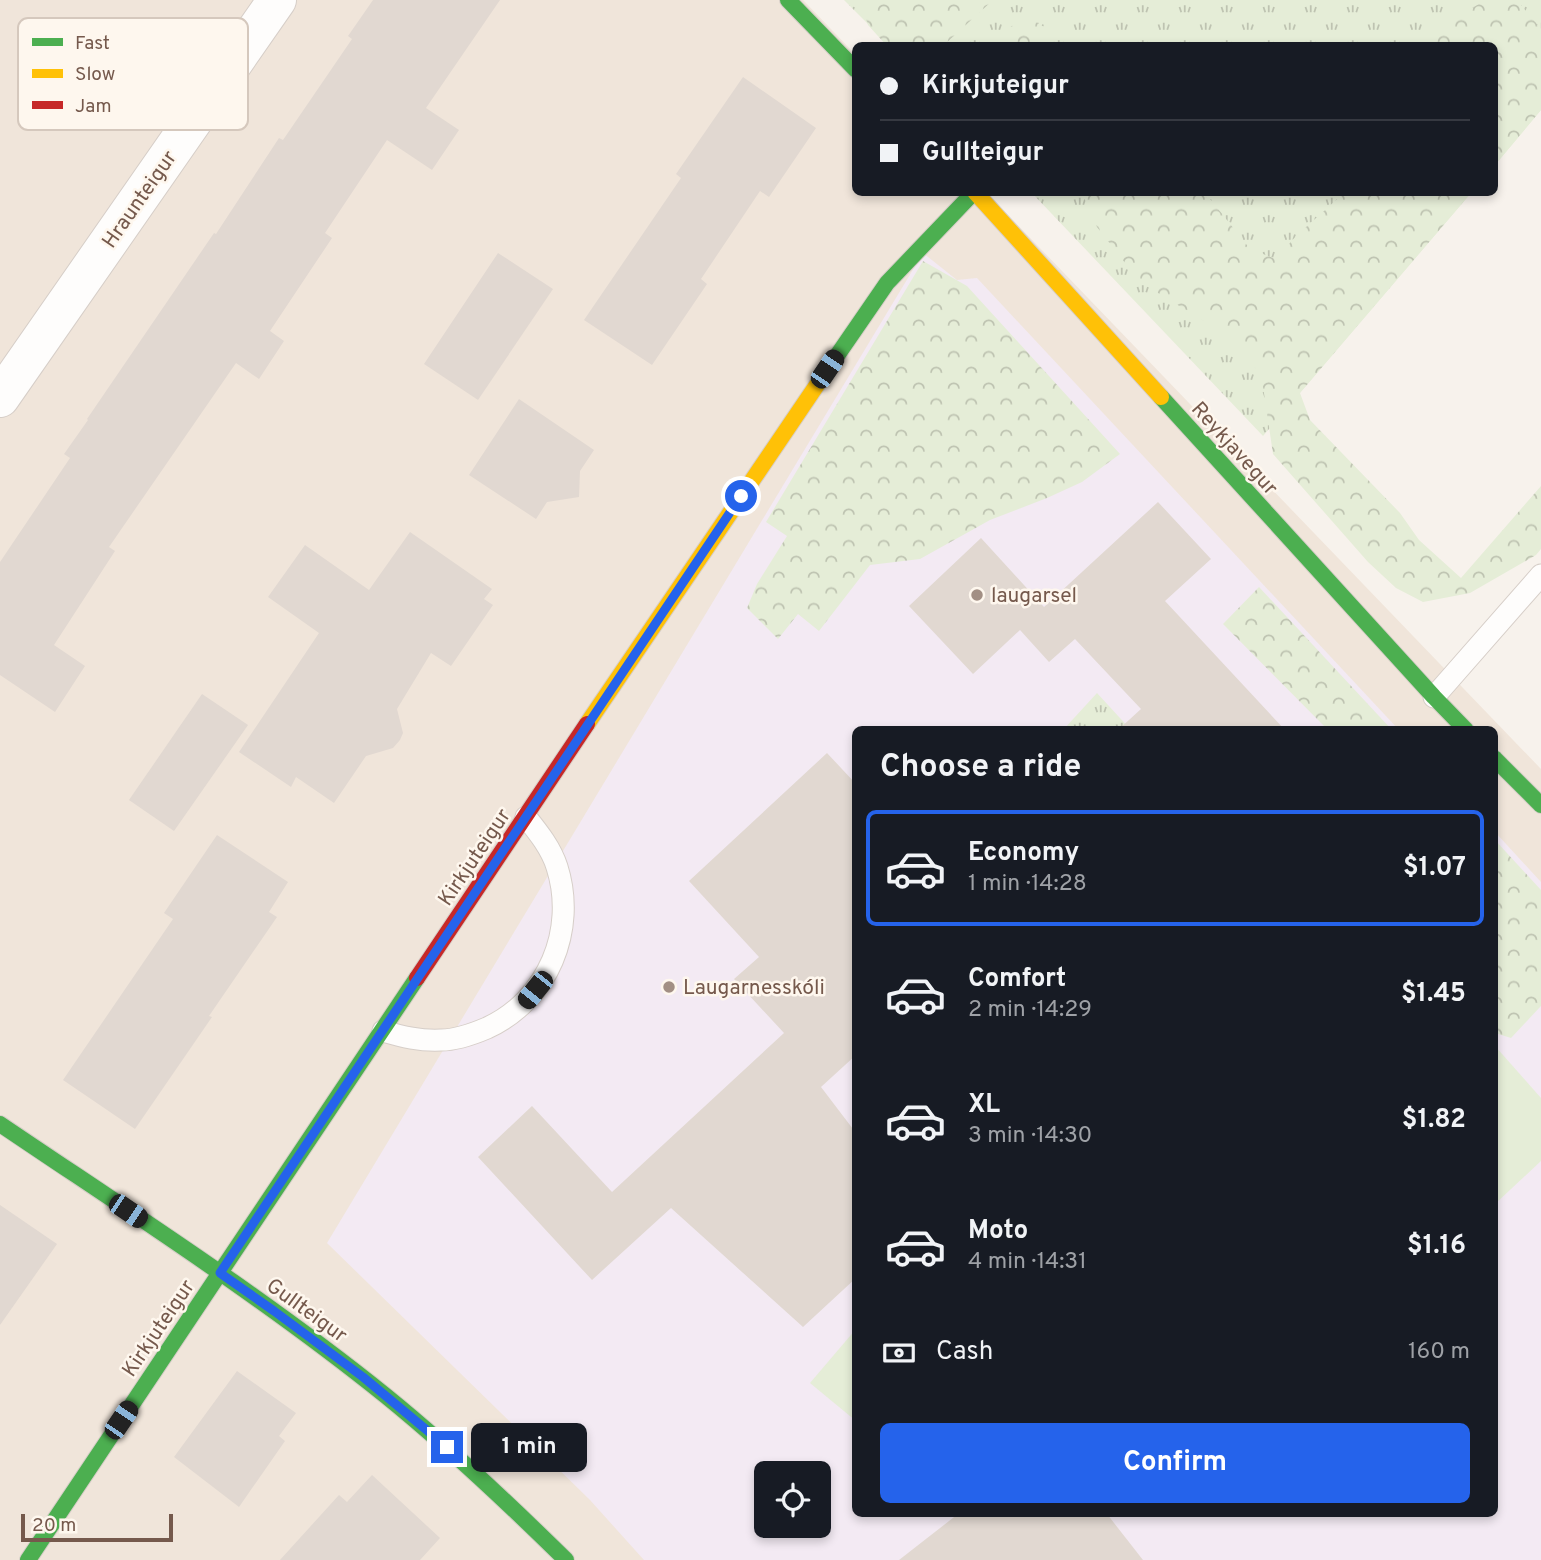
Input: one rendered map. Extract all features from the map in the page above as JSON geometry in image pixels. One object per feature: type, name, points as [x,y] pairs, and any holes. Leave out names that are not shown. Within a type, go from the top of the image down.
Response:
[{"type":"street","name":"Hraunteigur","points":[[248,42],[277,0]]},
{"type":"street","points":[[788,0],[852,67]]},
{"type":"street","name":"Hraunteigur","points":[[0,398],[187,130]]},
{"type":"street","name":"Kirkjuteigur","points":[[28,1560],[698,559],[887,283],[970,196]]},
{"type":"street","name":"Reykjavegur","points":[[978,196],[1462,726]]},
{"type":"street","points":[[1498,762],[1541,806]]},
{"type":"street","name":"Gullteigur","points":[[0,1124],[220,1273],[373,1386],[447,1447],[566,1560]]},
{"type":"lane","points":[[1434,697],[1541,575]]},
{"type":"lane","points":[[383,1031],[413,1040],[443,1040],[473,1034],[502,1021],[526,1002],[545,978],[557,951],[563,923],[563,894],[557,866],[544,839],[526,817]]},
{"type":"shaded area","points":[[0,0],[803,0],[852,51],[852,196],[990,196],[1541,769],[1541,1560],[0,1560]]},
{"type":"shaded area","name":"Laugarnesskóli","points":[[923,253],[957,280],[977,278],[1395,726],[852,726],[852,1517],[1498,1517],[1498,835],[1541,882],[1541,1560],[644,1560],[590,1500],[327,1243]]},
{"type":"green space","points":[[844,0],[1541,0],[1541,110],[1498,161],[1498,42],[886,42]]},
{"type":"green space","points":[[860,0],[993,0],[947,42],[883,42],[868,25]]},
{"type":"green space","points":[[1517,0],[1541,29],[1541,110],[1498,161],[1498,42],[1423,42],[1425,36],[1484,1]]},
{"type":"green space","points":[[1027,17],[1046,28],[1047,42],[1000,42],[1010,27]]},
{"type":"green space","points":[[1035,196],[1468,196],[1263,436]]},
{"type":"green space","points":[[1083,196],[1204,196],[1211,200],[1250,249],[1276,259],[1296,236],[1341,196],[1468,196],[1300,393],[1310,420],[1400,513],[1419,540],[1461,578],[1541,486],[1541,549],[1536,555],[1470,593],[1423,602],[1396,588],[1368,562],[1273,454],[1261,373],[1209,324],[1140,282],[1097,227]]},
{"type":"green space","points":[[923,261],[967,286],[1120,454],[1082,482],[990,520],[920,559],[870,565],[819,631],[798,614],[778,639],[747,608],[757,584],[787,536],[766,522]]},
{"type":"green space","points":[[1259,587],[1388,726],[1324,726],[1223,624]]},
{"type":"green space","points":[[1097,693],[1127,726],[1067,726]]},
{"type":"green space","points":[[1498,843],[1541,890],[1541,1006],[1511,1038],[1498,1034]]},
{"type":"green space","points":[[1498,1049],[1541,1098],[1541,1161],[1498,1201]]},
{"type":"green space","points":[[852,1334],[852,1418],[810,1383]]},
{"type":"building","points":[[373,0],[500,0],[426,108],[459,130],[432,170],[387,140],[325,233],[332,238],[270,331],[284,341],[259,379],[236,363],[109,547],[115,551],[54,645],[85,666],[55,712],[0,675],[0,562],[70,458],[64,454],[87,419],[214,233],[216,234],[279,138],[283,140],[352,39],[348,36]]},
{"type":"building","points":[[743,77],[816,128],[769,197],[760,191],[701,279],[707,284],[652,365],[584,320],[681,178],[676,174]]},
{"type":"building","points":[[498,253],[553,289],[478,400],[424,364]]},
{"type":"building","points":[[519,399],[594,450],[580,471],[579,497],[547,502],[536,519],[469,475]]},
{"type":"building","name":"laugarsel","points":[[1158,502],[1211,559],[1165,601],[1281,726],[1122,726],[1141,709],[1075,639],[1049,662],[1020,630],[973,674],[909,606],[981,538],[1044,607]]},
{"type":"building","points":[[410,532],[492,589],[484,599],[493,605],[451,666],[431,653],[397,709],[403,733],[400,740],[393,748],[366,756],[334,803],[296,777],[291,787],[239,752],[319,633],[268,597],[305,545],[369,590]]},
{"type":"building","points":[[202,694],[248,725],[174,831],[129,800]]},
{"type":"building","name":"Laugarnesskóli","points":[[827,753],[852,780],[852,1059],[821,1087],[852,1128],[852,1282],[803,1327],[671,1208],[592,1280],[478,1157],[532,1106],[612,1192],[784,1033],[734,979],[759,957],[689,881]]},
{"type":"building","points":[[217,835],[288,882],[269,912],[277,917],[135,1129],[63,1080],[173,919],[164,913]]},
{"type":"building","points":[[0,1205],[57,1244],[0,1325]]},
{"type":"building","points":[[237,1371],[296,1413],[279,1436],[285,1441],[239,1507],[174,1457]]},
{"type":"building","points":[[372,1475],[440,1538],[420,1560],[280,1560],[339,1495],[347,1502]]},
{"type":"building","points":[[954,1517],[1109,1517],[1143,1560],[899,1560]]},
{"type":"traffic: fast","points":[[788,0],[852,66]]},
{"type":"traffic: fast","points":[[823,376],[887,283],[970,196]]},
{"type":"traffic: fast","points":[[1161,397],[1462,726]]},
{"type":"traffic: fast","points":[[1498,762],[1541,805]]},
{"type":"traffic: fast","points":[[28,1560],[417,978]]},
{"type":"traffic: fast","points":[[0,1124],[196,1256],[339,1359],[455,1455],[566,1560]]},
{"type":"traffic: slow","points":[[979,196],[1161,397]]},
{"type":"traffic: slow","points":[[587,724],[823,376]]},
{"type":"traffic: jam","points":[[417,978],[587,724]]},
{"type":"place","name":"laugarsel","points":[[977,595]]},
{"type":"place","name":"Laugarnesskóli","points":[[669,987]]},
{"type":"route","points":[[447,1447],[363,1377],[220,1273],[741,496]]}]
